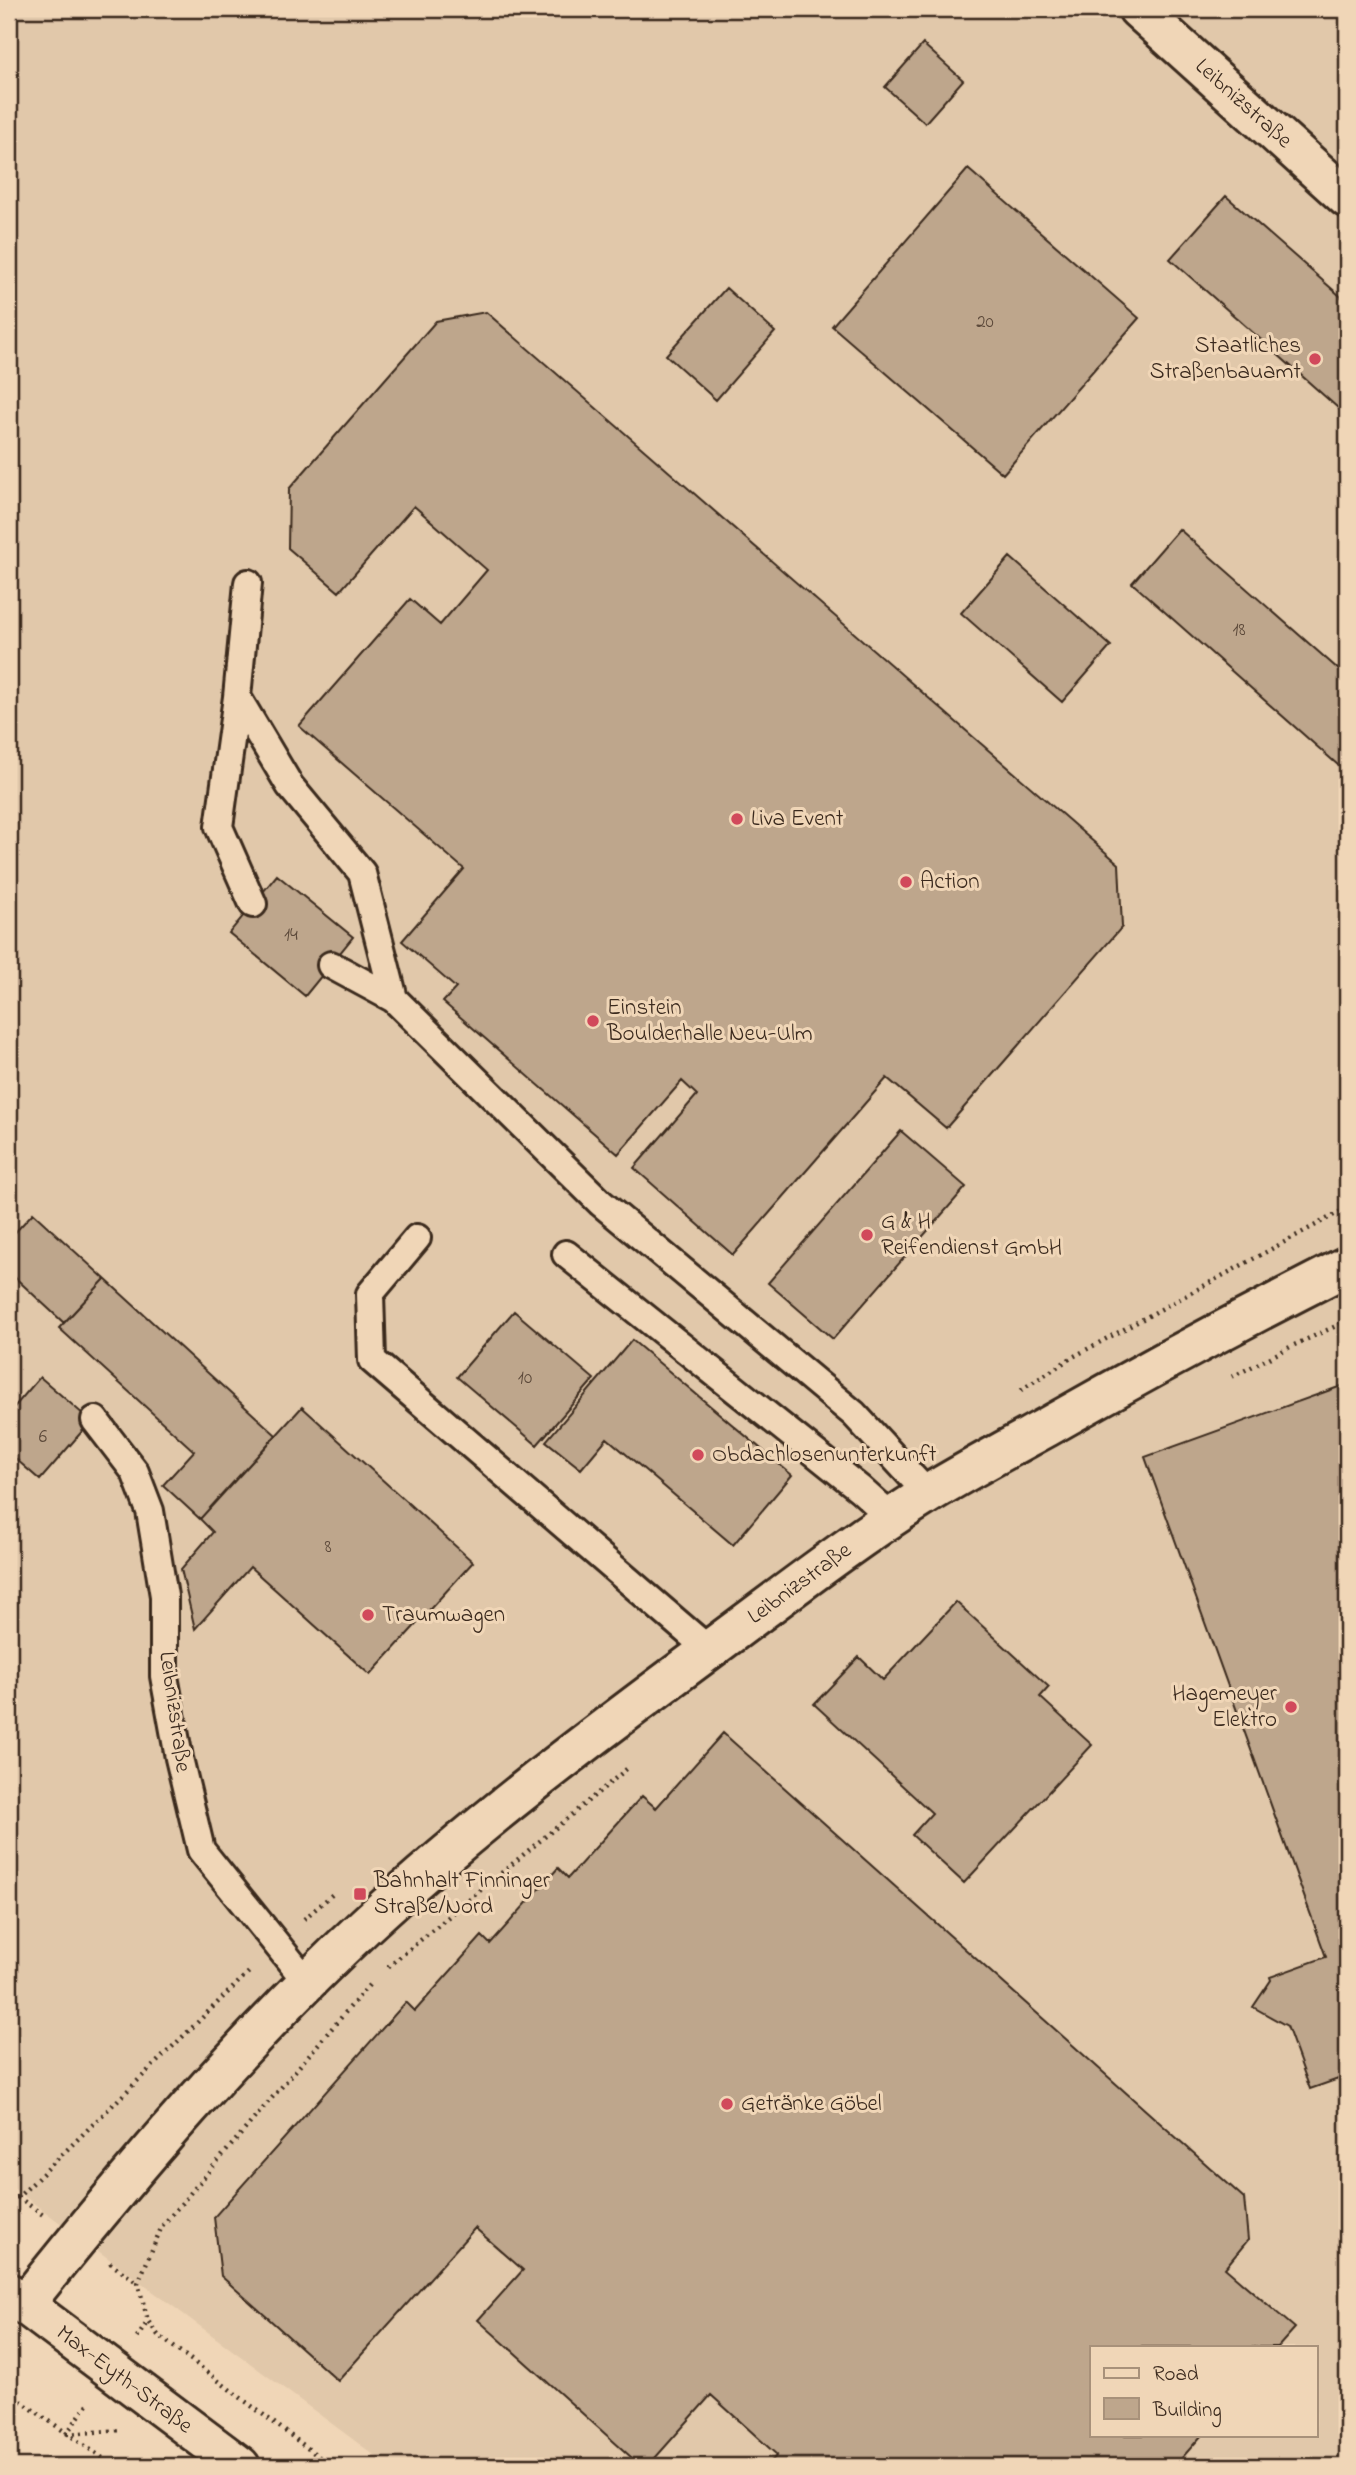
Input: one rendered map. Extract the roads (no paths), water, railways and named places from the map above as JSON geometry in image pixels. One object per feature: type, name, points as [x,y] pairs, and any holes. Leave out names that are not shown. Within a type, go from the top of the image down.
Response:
[{"type":"street","name":"Leibnizstraße","points":[[1139,9],[1347,198]]},
{"type":"street","name":"Leibnizstraße","points":[[16,2299],[307,1982],[368,1923],[481,1825],[607,1725],[928,1494],[1121,1386],[1347,1266]]},
{"type":"street","name":"Max-Eyth-Straße","points":[[16,2299],[240,2466]]},
{"type":"lane","points":[[248,583],[237,697],[219,827],[253,904]]},
{"type":"lane","points":[[237,697],[290,786],[362,873],[394,999]]},
{"type":"lane","points":[[331,965],[394,999],[601,1203],[854,1415],[928,1494]]},
{"type":"lane","points":[[417,1238],[369,1294],[372,1360],[709,1650]]},
{"type":"lane","points":[[566,1254],[860,1489],[892,1518]]},
{"type":"lane","name":"Leibnizstraße","points":[[95,1420],[135,1472],[150,1511],[164,1596],[164,1676],[179,1758],[201,1850],[307,1982]]},
{"type":"place","name":"Staatliches Straßenbauamt","points":[[1315,359]]},
{"type":"place","name":"Liva Event","points":[[737,819]]},
{"type":"place","name":"Action","points":[[906,882]]},
{"type":"place","name":"Einstein Boulderhalle Neu-Ulm","points":[[593,1021]]},
{"type":"place","name":"G & H Reifendienst GmbH","points":[[867,1235]]},
{"type":"place","name":"Obdachlosenunterkunft","points":[[698,1455]]},
{"type":"place","name":"Traumwagen","points":[[368,1615]]},
{"type":"place","name":"Hagemeyer Elektro","points":[[1291,1707]]},
{"type":"place","name":"Bahnhalt Finninger Straße/Nord","points":[[360,1894]]},
{"type":"place","name":"Getränke Göbel","points":[[727,2104]]}]
